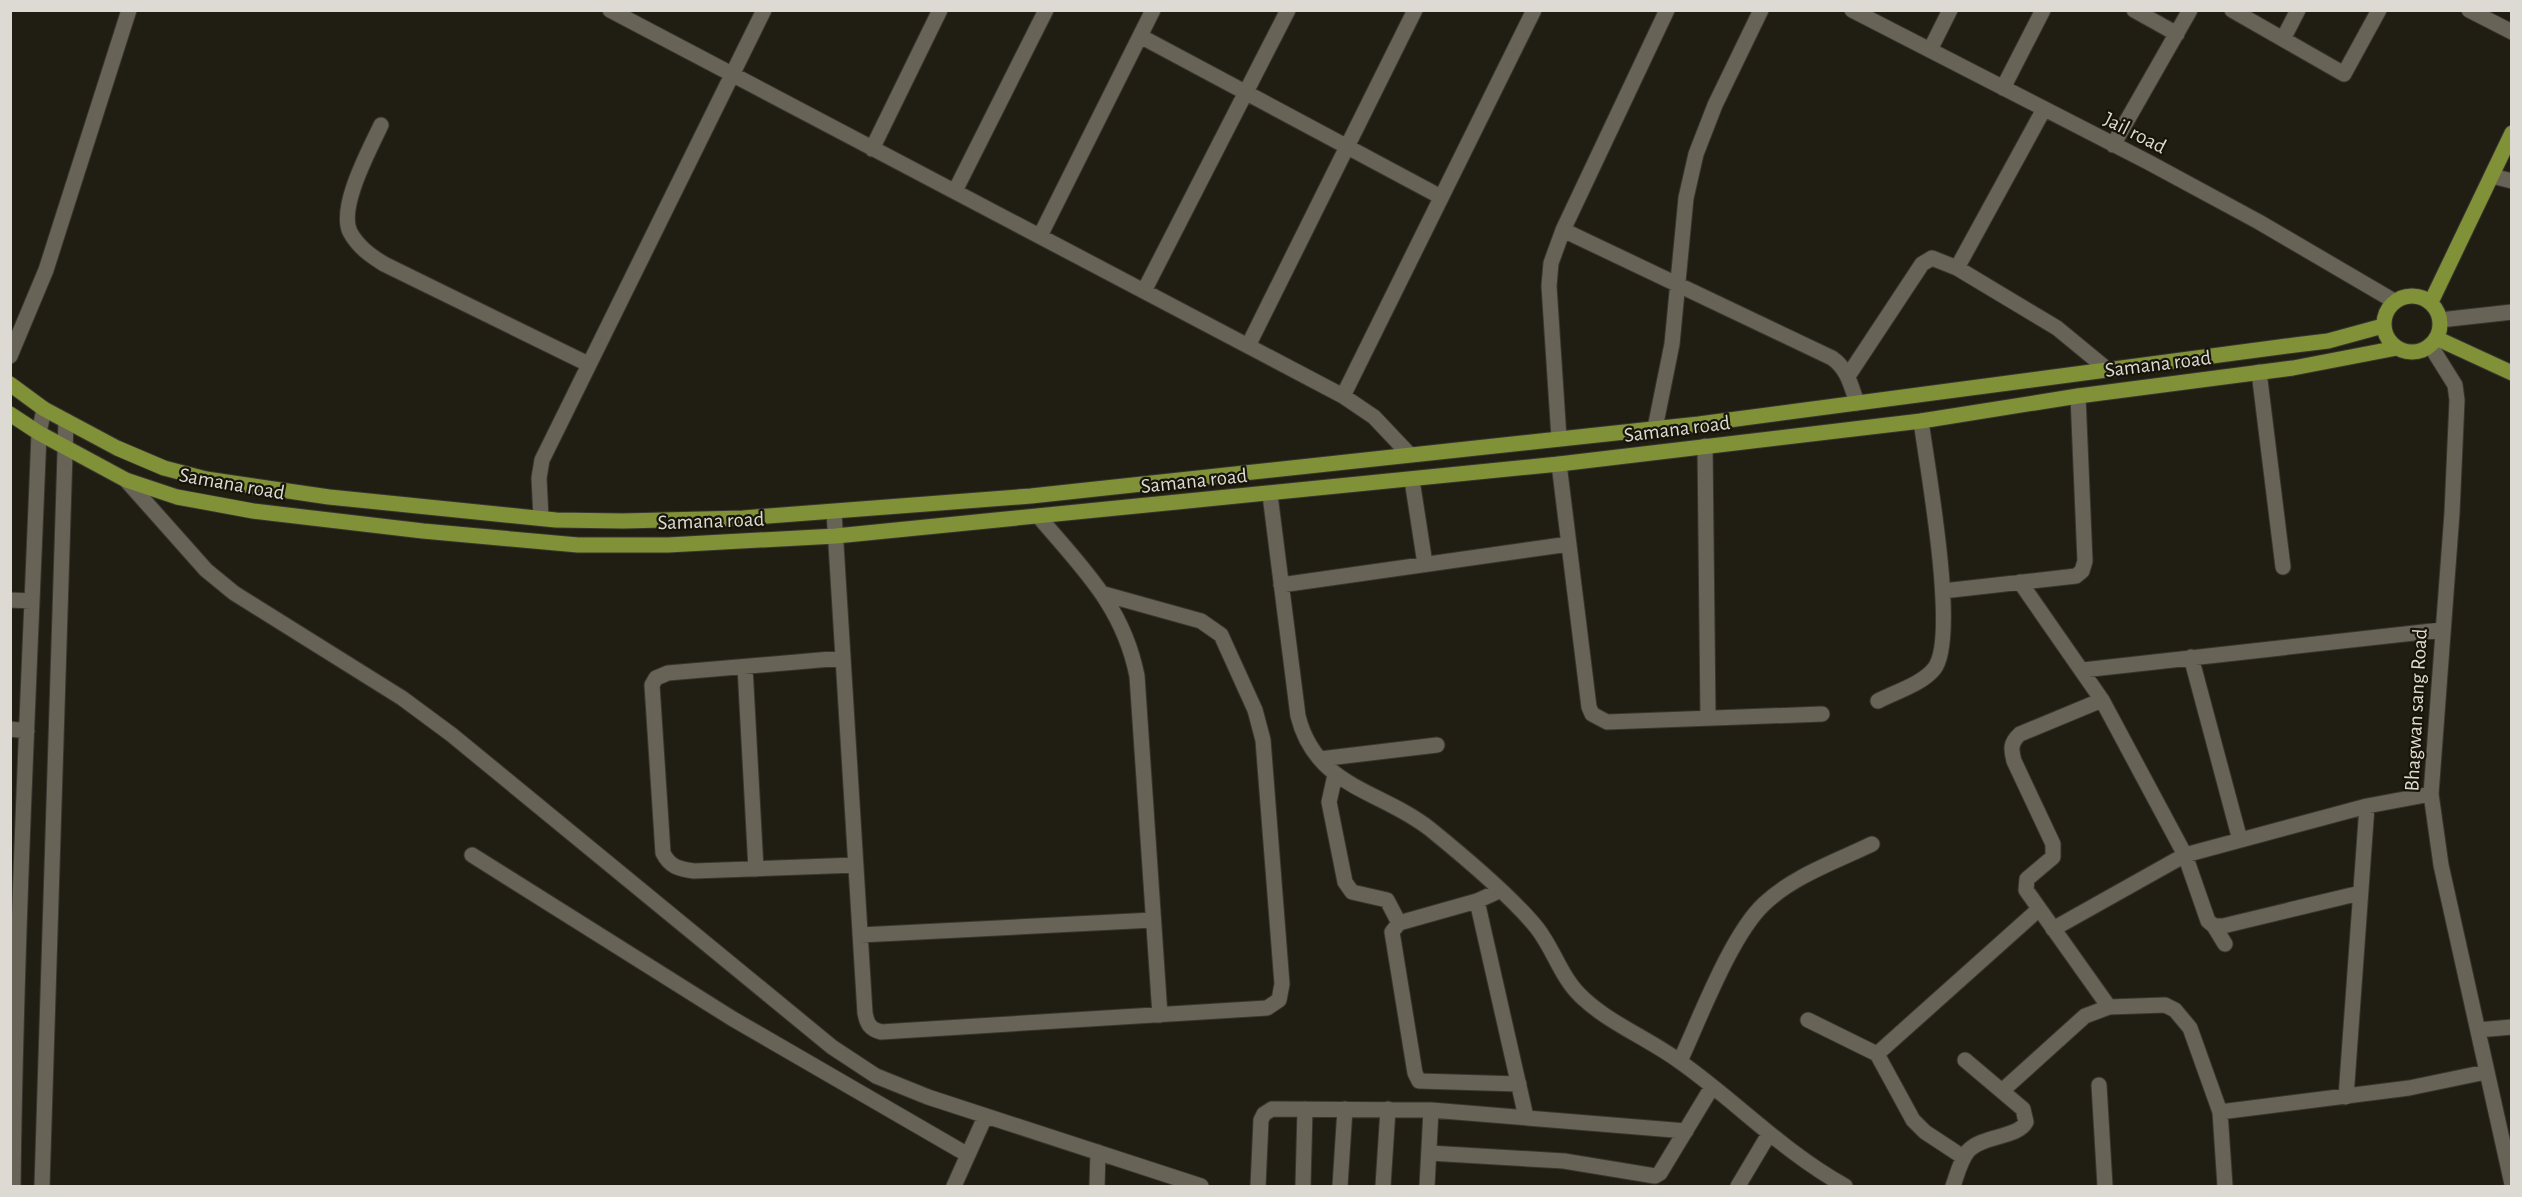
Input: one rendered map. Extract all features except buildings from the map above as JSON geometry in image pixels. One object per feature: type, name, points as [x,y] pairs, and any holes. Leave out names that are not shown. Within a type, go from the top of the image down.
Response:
[{"type":"main road","points":[[2431,302],[2511,133]]},
{"type":"main road","points":[[2413,295],[2431,302],[2440,320],[2433,341],[2415,352],[2397,348],[2385,335],[2383,326],[2388,308],[2394,301],[2413,295]]},
{"type":"main road","name":"Samana road","points":[[11,385],[44,409],[117,448],[165,468],[206,479],[329,497],[541,518],[634,521],[743,518],[1031,496],[1655,428],[2328,341],[2383,326]]},
{"type":"main road","points":[[2433,341],[2511,373]]},
{"type":"main road","name":"Samana road","points":[[10,414],[39,433],[126,480],[177,497],[253,511],[578,545],[668,545],[836,536],[1559,465],[1921,421],[2078,396],[2259,372],[2397,348]]},
{"type":"street","points":[[10,356],[46,270],[129,10]]},
{"type":"street","points":[[610,10],[1343,396],[1374,417],[1409,454]]},
{"type":"street","points":[[541,518],[539,478],[542,460],[764,10]]},
{"type":"street","points":[[872,149],[940,10]]},
{"type":"street","points":[[955,192],[1046,10]]},
{"type":"street","points":[[1040,236],[1153,10]]},
{"type":"street","points":[[1144,291],[1288,10]]},
{"type":"street","points":[[1248,346],[1415,10]]},
{"type":"street","points":[[1343,396],[1534,10]]},
{"type":"street","points":[[1559,438],[1549,286],[1551,263],[1563,230],[1667,10]]},
{"type":"street","points":[[1655,428],[1666,379],[1686,198],[1696,154],[1715,105],[1761,10]]},
{"type":"street","name":"Jail road","points":[[1852,10],[2259,222],[2394,301]]},
{"type":"street","points":[[1930,50],[1950,10]]},
{"type":"street","points":[[2003,88],[2043,10]]},
{"type":"street","points":[[2134,10],[2177,34]]},
{"type":"street","points":[[2113,145],[2190,10]]},
{"type":"street","points":[[2232,10],[2344,74],[2379,10]]},
{"type":"street","points":[[2283,39],[2298,10]]},
{"type":"street","points":[[2469,10],[2511,32]]},
{"type":"street","points":[[1140,36],[1348,145],[1441,197]]},
{"type":"street","points":[[1957,268],[2044,109]]},
{"type":"street","points":[[381,125],[352,192],[347,214],[349,230],[357,242],[384,264],[588,364]]},
{"type":"street","points":[[2492,176],[2511,181]]},
{"type":"street","points":[[1563,230],[1832,358],[1841,364],[1848,376],[1857,403]]},
{"type":"street","points":[[1848,376],[1922,264],[1932,258],[1957,268],[2057,328],[2108,370]]},
{"type":"street","points":[[2440,320],[2511,312]]},
{"type":"street","name":"Bhagwan sang Road","points":[[2433,341],[2455,385],[2457,400],[2452,513],[2431,794],[2441,865],[2511,1184]]},
{"type":"street","points":[[2259,372],[2283,567]]},
{"type":"street","points":[[1942,591],[2076,576],[2082,571],[2085,561],[2078,396]]},
{"type":"street","points":[[13,1186],[17,829],[27,731],[39,433],[44,409]]},
{"type":"street","points":[[42,1186],[66,421]]},
{"type":"street","points":[[1878,701],[1925,677],[1933,670],[1940,659],[1945,630],[1921,421]]},
{"type":"street","points":[[1705,446],[1708,717]]},
{"type":"street","points":[[1559,465],[1589,707],[1592,714],[1607,722],[1822,714]]},
{"type":"street","points":[[126,480],[206,570],[234,593],[402,698],[452,735],[832,1047],[876,1076],[985,1117],[1098,1152],[1167,1181],[1201,1186]]},
{"type":"street","points":[[1412,480],[1425,564]]},
{"type":"street","points":[[1270,495],[1298,716],[1308,744],[1320,759],[1335,775],[1429,828],[1499,891],[1537,928],[1563,975],[1586,1001],[1680,1061],[1810,1167],[1845,1186]]},
{"type":"street","points":[[834,512],[866,1020],[870,1027],[881,1032],[1267,1008],[1279,1000],[1282,984],[1267,773],[1255,710],[1221,635],[1201,621],[1104,594]]},
{"type":"street","points":[[1039,517],[1104,594],[1126,634],[1137,676],[1160,1015]]},
{"type":"street","points":[[1281,585],[1569,544]]},
{"type":"street","points":[[2020,582],[2102,700],[2185,855],[2205,914],[2225,945]]},
{"type":"street","points":[[10,600],[33,602]]},
{"type":"street","points":[[2083,670],[2442,630]]},
{"type":"street","points":[[2191,657],[2240,840]]},
{"type":"street","points":[[843,658],[668,673],[656,678],[652,685],[663,853],[667,862],[682,870],[694,871],[856,865]]},
{"type":"street","points":[[745,667],[756,868]]},
{"type":"street","points":[[2102,700],[2020,734],[2013,740],[2011,748],[2014,760],[2054,844],[2053,857],[2031,875],[2025,884],[2026,890],[2109,1007]]},
{"type":"street","points":[[10,729],[27,731]]},
{"type":"street","points":[[1320,759],[1437,745]]},
{"type":"street","points":[[1335,775],[1329,802],[1345,882],[1352,892],[1387,900],[1399,923]]},
{"type":"street","points":[[2053,929],[2185,855],[2367,806],[2431,794]]},
{"type":"street","points":[[2346,1097],[2367,806]]},
{"type":"street","points":[[1680,1061],[1738,937],[1753,916],[1786,887],[1872,844]]},
{"type":"street","points":[[472,855],[733,1019],[968,1155]]},
{"type":"street","points":[[1499,891],[1477,902],[1399,923],[1392,932],[1415,1073],[1419,1081],[1519,1084]]},
{"type":"street","points":[[2214,926],[2223,926],[2360,893]]},
{"type":"street","points":[[1477,902],[1526,1117]]},
{"type":"street","points":[[1877,1054],[2038,909]]},
{"type":"street","points":[[860,935],[1154,920]]},
{"type":"street","points":[[2003,1090],[2085,1016],[2109,1007],[2157,1004],[2175,1010],[2190,1028],[2220,1112],[2225,1186]]},
{"type":"street","points":[[1808,1020],[1877,1054],[1913,1120],[1925,1132],[1963,1157]]},
{"type":"street","points":[[2478,1030],[2511,1027]]},
{"type":"street","points":[[1953,1186],[1963,1157],[1978,1143],[2023,1127],[2026,1115],[2003,1090],[1965,1060]]},
{"type":"street","points":[[2220,1112],[2409,1088],[2486,1072]]},
{"type":"street","points":[[2099,1085],[2105,1186]]},
{"type":"street","points":[[1429,1154],[1564,1161],[1648,1177],[1660,1173],[1712,1087]]},
{"type":"street","points":[[1258,1186],[1261,1120],[1264,1114],[1272,1109],[1431,1110],[1686,1131]]},
{"type":"street","points":[[1303,1186],[1305,1109]]},
{"type":"street","points":[[1340,1186],[1345,1109]]},
{"type":"street","points":[[1383,1186],[1388,1109]]},
{"type":"street","points":[[1427,1186],[1431,1110]]},
{"type":"street","points":[[954,1186],[985,1117]]},
{"type":"street","points":[[1738,1186],[1769,1134]]},
{"type":"street","points":[[1097,1186],[1098,1152]]}]
